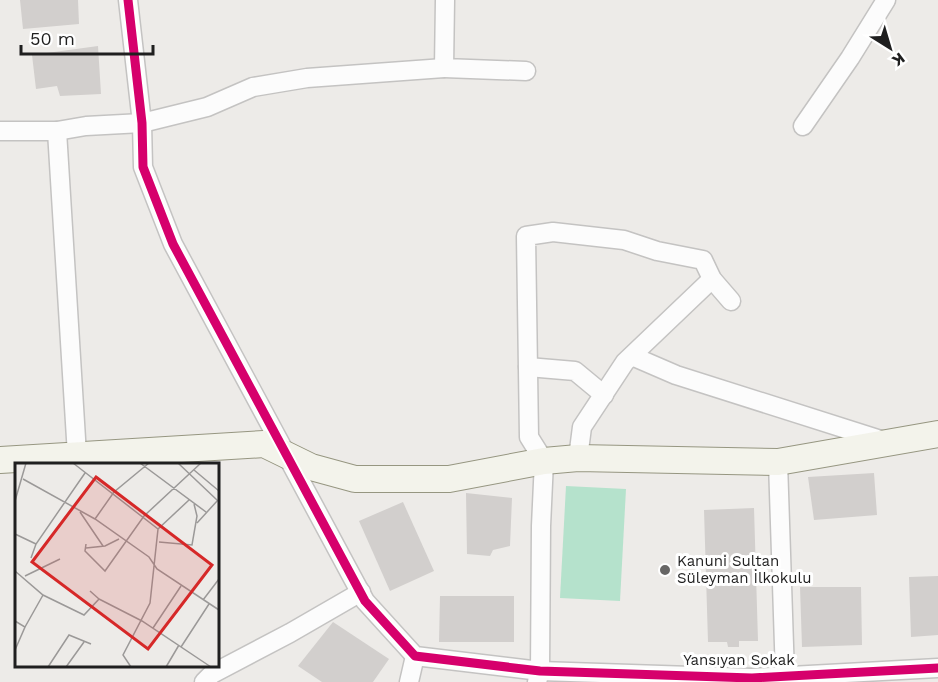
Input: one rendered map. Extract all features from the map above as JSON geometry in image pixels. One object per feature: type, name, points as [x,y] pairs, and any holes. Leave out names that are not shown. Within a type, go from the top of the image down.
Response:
[{"type":"street","points":[[128,0],[142,123],[143,166],[173,244],[365,601],[415,656],[409,682]]},
{"type":"street","points":[[444,68],[445,0]]},
{"type":"street","points":[[803,126],[886,0]]},
{"type":"street","points":[[0,131],[57,130],[142,123],[207,107],[253,87],[307,78],[444,68],[526,71]]},
{"type":"street","points":[[57,130],[77,455]]},
{"type":"street","points":[[538,677],[544,461],[529,437],[526,236],[554,232],[624,240],[657,251],[703,260],[712,279],[731,301]]},
{"type":"street","points":[[578,458],[582,428],[625,362],[712,279]]},
{"type":"street","points":[[632,356],[676,375],[885,442]]},
{"type":"street","points":[[528,367],[575,371],[604,395]]},
{"type":"street","points":[[0,460],[264,444],[312,467],[356,479],[450,479],[544,461],[578,458],[778,462],[938,434]]},
{"type":"street","points":[[778,462],[782,679]]},
{"type":"street","points":[[204,682],[212,674],[361,592]]},
{"type":"street","name":"Yansıyan Sokak","points":[[415,656],[538,677],[782,679],[938,668]]},
{"type":"green space","points":[[566,486],[626,489],[620,601],[560,598]]},
{"type":"building","points":[[20,0],[78,0],[79,24],[23,29]]},
{"type":"building","points":[[98,46],[101,94],[60,96],[57,86],[36,89],[32,55]]},
{"type":"building","points":[[874,473],[877,515],[814,520],[808,477]]},
{"type":"building","points":[[466,493],[512,498],[510,546],[493,550],[490,556],[467,554]]},
{"type":"building","points":[[403,502],[434,571],[390,591],[359,521]]},
{"type":"building","points":[[754,508],[758,641],[739,641],[739,647],[728,647],[727,642],[708,642],[704,510]]},
{"type":"building","points":[[938,576],[938,635],[911,637],[909,577]]},
{"type":"building","points":[[800,587],[861,587],[862,645],[802,647]]},
{"type":"building","points":[[440,596],[514,596],[514,642],[439,642]]},
{"type":"building","points":[[333,622],[389,659],[373,682],[322,682],[298,666]]},
{"type":"cycle path","points":[[128,0],[142,123],[143,167],[173,244],[365,601],[415,656],[540,671],[752,678],[938,668]]},
{"type":"place","name":"Kanuni Sultan Süleyman İlkokulu","points":[[665,570]]}]
